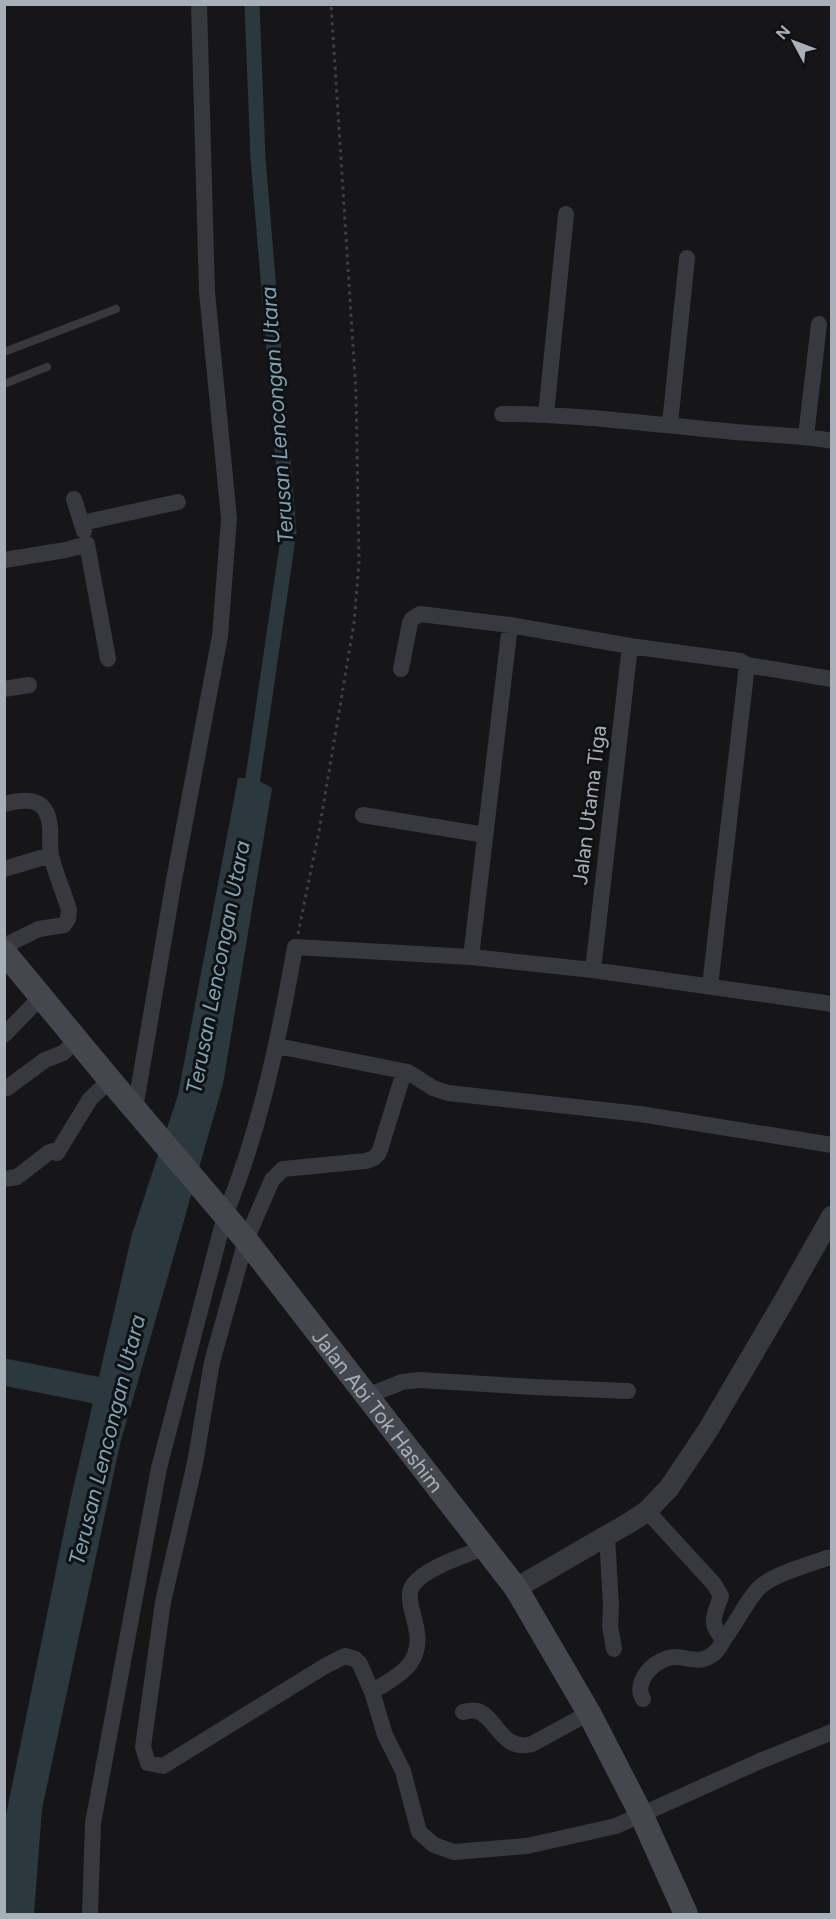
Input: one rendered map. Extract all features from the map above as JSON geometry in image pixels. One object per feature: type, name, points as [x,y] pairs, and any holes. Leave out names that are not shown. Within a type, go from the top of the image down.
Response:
[{"type":"main road","name":"Jalan Abi Tok Hashim","points":[[4,952],[246,1240],[516,1588],[589,1713],[641,1814],[686,1914]]},
{"type":"street","points":[[135,1109],[174,880],[220,636],[229,518],[207,292],[199,4]]},
{"type":"street","points":[[546,414],[566,214]]},
{"type":"street","points":[[670,424],[687,258]]},
{"type":"street","points":[[806,436],[819,324]]},
{"type":"street","points":[[502,414],[546,414],[670,424],[736,432],[806,436],[831,441]]},
{"type":"street","points":[[74,499],[87,544],[108,659]]},
{"type":"street","points":[[82,523],[178,502]]},
{"type":"street","points":[[4,560],[66,550],[87,544]]},
{"type":"street","points":[[401,669],[412,619],[415,616],[432,614],[740,661],[747,665],[831,679]]},
{"type":"street","points":[[471,957],[510,625]]},
{"type":"street","name":"Jalan Utama Tiga","points":[[593,970],[630,646]]},
{"type":"street","points":[[710,986],[747,665]]},
{"type":"street","points":[[4,689],[29,685]]},
{"type":"street","points":[[4,804],[29,800],[38,802],[44,808],[50,825],[51,855],[69,910],[66,922],[58,928],[39,929],[4,946]]},
{"type":"street","points":[[363,815],[485,836]]},
{"type":"street","points":[[4,869],[51,855]]},
{"type":"street","points":[[90,1914],[93,1824],[159,1468],[219,1208],[238,1182],[277,1046],[295,947],[471,957],[593,970],[831,1004]]},
{"type":"street","points":[[4,1035],[42,996]]},
{"type":"street","points":[[7,1088],[45,1060],[63,1053],[77,1040]]},
{"type":"street","points":[[277,1046],[405,1072],[415,1075],[448,1094],[640,1114],[831,1145]]},
{"type":"street","points":[[405,1072],[379,1153],[366,1161],[283,1170],[272,1180],[246,1240],[212,1362],[195,1463],[163,1602],[143,1747],[148,1763],[164,1766],[325,1666],[345,1656],[355,1659],[360,1664],[372,1692],[385,1735],[403,1772],[419,1832],[425,1839],[443,1850],[454,1852],[526,1846],[616,1826],[760,1761],[831,1732]]},
{"type":"street","points":[[4,1179],[16,1177],[48,1153],[53,1151],[57,1154],[90,1099],[110,1080]]},
{"type":"street","points":[[516,1588],[647,1510],[669,1488],[708,1430],[831,1216]]},
{"type":"street","points":[[367,1396],[402,1382],[419,1380],[628,1391]]},
{"type":"street","points":[[647,1510],[714,1584],[721,1596],[713,1623],[717,1633],[724,1639]]},
{"type":"street","points":[[607,1535],[610,1626],[614,1649]]},
{"type":"street","points":[[372,1692],[408,1666],[418,1646],[417,1631],[408,1599],[411,1587],[427,1572],[486,1547]]},
{"type":"street","points":[[643,1699],[640,1688],[644,1676],[652,1667],[665,1658],[702,1660],[718,1650],[759,1588],[774,1578],[831,1558]]},
{"type":"street","points":[[463,1712],[475,1710],[481,1713],[502,1735],[523,1746],[532,1744],[589,1713]]},
{"type":"lane","points":[[4,352],[116,309]]},
{"type":"lane","points":[[4,384],[46,367]]},
{"type":"path","points":[[295,947],[320,831],[354,622],[359,563],[356,392],[331,4]]},
{"type":"water","points":[[238,778],[254,778],[272,788],[223,1084],[120,1444],[42,1809],[34,1914],[5,1914],[5,1820],[70,1502],[132,1234],[178,1095]]},
{"type":"waterway","name":"Terusan Lencongan Utara","points":[[250,798],[289,532],[258,158],[252,4]]},
{"type":"waterway","points":[[4,1372],[95,1390],[115,1399]]}]
